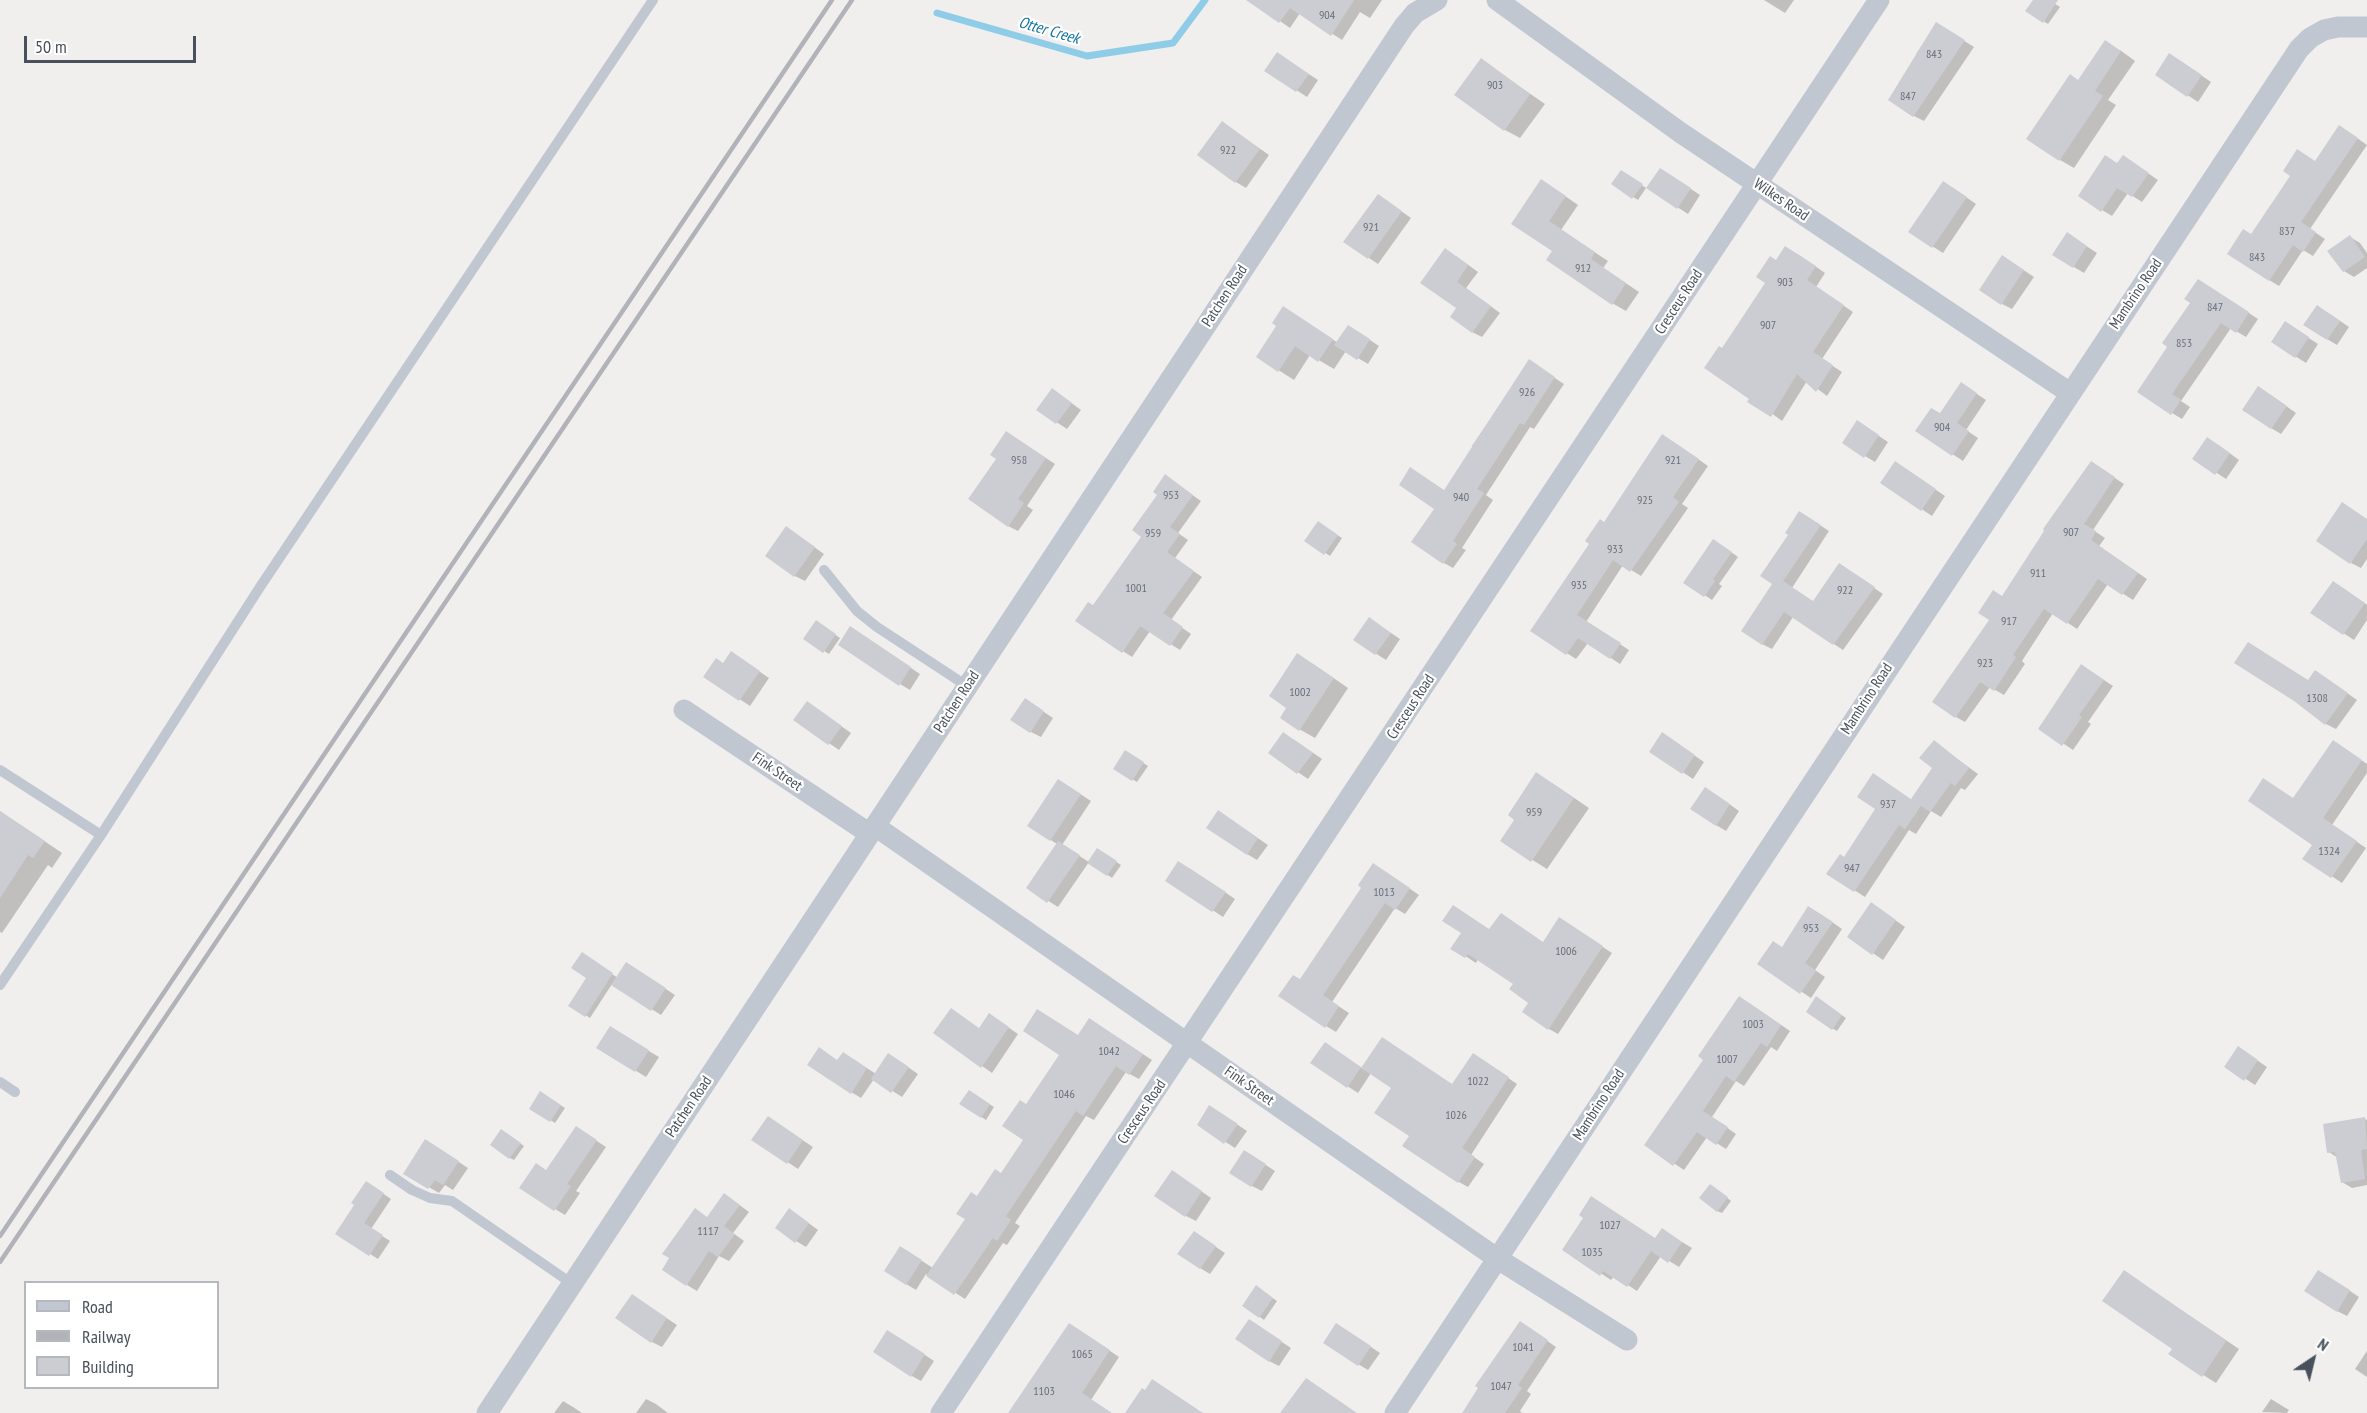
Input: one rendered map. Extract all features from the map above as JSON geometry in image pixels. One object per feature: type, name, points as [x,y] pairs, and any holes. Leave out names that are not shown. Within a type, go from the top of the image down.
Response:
[{"type":"street","name":"Patchen Road","points":[[487,1413],[1404,26],[1415,13],[1437,0]]},
{"type":"street","name":"Wilkes Road","points":[[1497,0],[1525,18],[1604,79],[1757,184],[2070,393]]},
{"type":"street","name":"Cresceus Road","points":[[941,1413],[1879,0]]},
{"type":"street","name":"Mambrino Road","points":[[1395,1413],[2299,49],[2310,38],[2324,30],[2338,27],[2367,27]]},
{"type":"street","name":"Fink Street","points":[[684,710],[872,830],[1188,1044],[1498,1259],[1627,1340]]},
{"type":"lane","points":[[0,985],[101,835],[260,587],[653,0]]},
{"type":"lane","points":[[824,570],[857,611],[877,627],[967,686]]},
{"type":"lane","points":[[0,770],[101,835]]},
{"type":"lane","points":[[0,1082],[15,1092]]},
{"type":"lane","points":[[390,1176],[421,1194],[452,1201],[571,1283]]},
{"type":"building","points":[[1246,0],[1354,0],[1331,36],[1290,8],[1279,23]]},
{"type":"building","points":[[2033,0],[2058,0],[2043,23],[2025,11]]},
{"type":"building","points":[[1936,22],[1965,40],[1913,117],[1888,100]]},
{"type":"building","points":[[2105,40],[2121,51],[2095,91],[2103,96],[2059,161],[2026,139],[2070,74],[2078,80]]},
{"type":"building","points":[[1277,52],[1309,74],[1296,92],[1264,71]]},
{"type":"building","points":[[2169,53],[2202,75],[2187,97],[2155,75]]},
{"type":"building","points":[[1481,58],[1530,94],[1504,131],[1454,95]]},
{"type":"building","points":[[1222,121],[1260,149],[1235,183],[1197,155]]},
{"type":"building","points":[[2339,125],[2358,138],[2301,222],[2316,232],[2303,252],[2293,245],[2269,281],[2227,254],[2243,229],[2251,234],[2290,176],[2283,171],[2297,149],[2315,161]]},
{"type":"building","points":[[2105,155],[2117,163],[2123,155],[2149,173],[2132,197],[2117,188],[2101,212],[2078,196]]},
{"type":"building","points":[[1660,168],[1691,188],[1677,209],[1646,188]]},
{"type":"building","points":[[1621,170],[1643,184],[1632,199],[1611,184]]},
{"type":"building","points":[[1541,179],[1566,196],[1549,221],[1595,252],[1591,259],[1626,283],[1612,305],[1546,260],[1552,251],[1511,224]]},
{"type":"building","points":[[1943,181],[1967,197],[1932,248],[1908,232]]},
{"type":"building","points":[[1378,194],[1402,211],[1368,259],[1343,242]]},
{"type":"building","points":[[2067,232],[2087,246],[2073,268],[2052,255]]},
{"type":"building","points":[[2350,235],[2365,257],[2343,272],[2327,251]]},
{"type":"building","points":[[1785,246],[1816,266],[1807,280],[1844,305],[1813,352],[1833,365],[1816,392],[1797,374],[1771,417],[1747,402],[1749,399],[1704,368],[1719,346],[1722,348],[1765,283],[1756,277],[1770,256],[1776,260]]},
{"type":"building","points":[[1445,248],[1468,265],[1457,282],[1491,306],[1472,333],[1450,317],[1456,308],[1420,283]]},
{"type":"building","points":[[2002,255],[2024,270],[2001,305],[1979,290]]},
{"type":"building","points":[[2198,279],[2249,312],[2236,333],[2221,323],[2172,394],[2181,400],[2171,415],[2137,392],[2167,347],[2162,343],[2190,303],[2184,299]]},
{"type":"building","points":[[2317,305],[2340,321],[2327,340],[2303,325]]},
{"type":"building","points":[[1283,306],[1333,339],[1318,362],[1295,346],[1278,372],[1256,357],[1276,326],[1272,323]]},
{"type":"building","points":[[2285,321],[2309,337],[2295,358],[2271,342]]},
{"type":"building","points":[[1348,325],[1370,339],[1357,360],[1334,345]]},
{"type":"building","points":[[1529,359],[1555,377],[1524,425],[1520,423],[1477,489],[1484,493],[1453,541],[1457,544],[1443,564],[1411,542],[1434,509],[1399,485],[1410,467],[1444,490]]},
{"type":"building","points":[[1961,382],[1977,393],[1957,423],[1969,431],[1952,456],[1915,431],[1931,408],[1940,413]]},
{"type":"building","points":[[2258,386],[2287,406],[2271,429],[2242,410]]},
{"type":"building","points":[[1052,388],[1072,403],[1056,424],[1036,410]]},
{"type":"building","points":[[1857,420],[1879,435],[1864,458],[1842,443]]},
{"type":"building","points":[[1006,431],[1046,458],[1018,499],[1024,503],[1008,527],[968,499],[996,459],[990,455]]},
{"type":"building","points":[[1662,434],[1699,459],[1673,497],[1679,502],[1630,572],[1613,560],[1577,615],[1621,643],[1610,659],[1578,638],[1566,655],[1530,631],[1589,544],[1585,541],[1600,519],[1604,522]]},
{"type":"building","points":[[2207,437],[2230,453],[2215,475],[2192,459]]},
{"type":"building","points":[[1895,461],[1936,489],[1921,511],[1880,483]]},
{"type":"building","points":[[2091,461],[2115,477],[2084,524],[2096,531],[2091,540],[2138,573],[2122,595],[2098,579],[2067,624],[2044,609],[2013,655],[2016,657],[1994,691],[1980,682],[1955,718],[1932,702],[1989,620],[1978,613],[1993,590],[2002,596],[2044,531],[2043,529]]},
{"type":"building","points":[[1165,474],[1193,495],[1170,527],[1180,534],[1167,552],[1194,571],[1163,613],[1183,627],[1170,646],[1140,626],[1122,653],[1075,621],[1088,602],[1093,605],[1141,537],[1132,530],[1157,495],[1153,492]]},
{"type":"building","points":[[2342,502],[2367,519],[2367,539],[2350,564],[2316,541]]},
{"type":"building","points":[[1799,511],[1821,525],[1783,581],[1813,601],[1839,563],[1875,587],[1833,645],[1784,612],[1762,645],[1741,631],[1772,584],[1760,576],[1788,535],[1785,533]]},
{"type":"building","points":[[1318,521],[1338,535],[1324,555],[1304,541]]},
{"type":"building","points":[[786,526],[815,547],[794,577],[765,556]]},
{"type":"building","points":[[1713,539],[1732,552],[1713,579],[1715,581],[1704,597],[1683,583]]},
{"type":"building","points":[[2333,581],[2365,603],[2343,635],[2310,613]]},
{"type":"building","points":[[1369,617],[1391,633],[1375,655],[1353,640]]},
{"type":"building","points":[[816,620],[836,634],[823,653],[803,639]]},
{"type":"building","points":[[850,626],[911,667],[899,686],[838,645]]},
{"type":"building","points":[[2248,642],[2308,680],[2315,670],[2348,693],[2325,725],[2294,701],[2234,663]]},
{"type":"building","points":[[731,651],[760,671],[739,701],[703,677],[716,658],[723,663]]},
{"type":"building","points":[[1297,653],[1334,678],[1299,731],[1280,718],[1286,708],[1269,696]]},
{"type":"building","points":[[2081,664],[2104,680],[2079,715],[2082,717],[2062,746],[2038,729]]},
{"type":"building","points":[[1025,698],[1044,711],[1030,733],[1010,720]]},
{"type":"building","points":[[807,701],[842,726],[828,745],[793,720]]},
{"type":"building","points":[[1283,732],[1313,753],[1297,774],[1268,753]]},
{"type":"building","points":[[1662,732],[1695,755],[1682,774],[1649,752]]},
{"type":"building","points":[[1934,740],[1969,768],[1955,786],[1951,783],[1930,812],[1911,799],[1932,768],[1919,758]]},
{"type":"building","points":[[2333,740],[2362,760],[2323,818],[2357,841],[2331,878],[2302,859],[2312,845],[2248,801],[2263,778],[2293,798]]},
{"type":"building","points":[[1125,750],[1144,762],[1132,781],[1113,769]]},
{"type":"building","points":[[1536,772],[1574,798],[1531,862],[1500,841],[1514,820],[1508,815]]},
{"type":"building","points":[[1873,773],[1921,806],[1905,829],[1899,825],[1854,892],[1826,874],[1840,854],[1844,857],[1875,809],[1857,797]]},
{"type":"building","points":[[1058,779],[1081,794],[1050,841],[1027,826]]},
{"type":"building","points":[[1705,787],[1730,804],[1716,826],[1690,809]]},
{"type":"building","points":[[1218,810],[1258,838],[1247,855],[1206,828]]},
{"type":"building","points":[[0,811],[45,841],[33,858],[28,855],[0,898]]},
{"type":"building","points":[[1058,841],[1080,855],[1047,903],[1026,888]]},
{"type":"building","points":[[1097,848],[1117,861],[1107,876],[1087,863]]},
{"type":"building","points":[[1178,861],[1226,892],[1212,912],[1165,881]]},
{"type":"building","points":[[1373,863],[1410,888],[1395,910],[1385,903],[1323,995],[1339,1006],[1325,1028],[1278,996],[1293,975],[1300,979],[1361,888],[1358,885]]},
{"type":"building","points":[[1871,902],[1896,920],[1872,955],[1847,937]]},
{"type":"building","points":[[1453,905],[1489,929],[1501,913],[1543,942],[1559,917],[1603,946],[1548,1030],[1522,1012],[1528,1003],[1509,989],[1513,984],[1468,954],[1465,958],[1450,949],[1461,933],[1442,921]]},
{"type":"building","points":[[1808,906],[1833,922],[1805,963],[1816,971],[1800,994],[1757,964],[1773,941],[1782,947]]},
{"type":"building","points":[[582,952],[613,973],[585,1017],[568,1006],[586,978],[571,968]]},
{"type":"building","points":[[626,962],[666,988],[651,1011],[611,985]]},
{"type":"building","points":[[1739,996],[1781,1025],[1767,1047],[1761,1043],[1734,1082],[1726,1076],[1703,1111],[1728,1127],[1716,1145],[1697,1132],[1673,1166],[1644,1145],[1703,1060],[1698,1056]]},
{"type":"building","points":[[1816,996],[1842,1015],[1832,1030],[1806,1012]]},
{"type":"building","points":[[951,1008],[979,1028],[989,1013],[1009,1027],[981,1068],[933,1033]]},
{"type":"building","points":[[1037,1009],[1078,1035],[1089,1018],[1143,1054],[1129,1075],[1116,1066],[1083,1116],[1076,1111],[1006,1216],[1011,1220],[997,1241],[993,1238],[954,1295],[926,1276],[965,1219],[956,1214],[971,1192],[977,1196],[995,1169],[1001,1173],[1023,1140],[1002,1126],[1020,1100],[1026,1104],[1059,1055],[1023,1031]]},
{"type":"building","points":[[610,1026],[649,1050],[635,1072],[596,1048]]},
{"type":"building","points":[[1382,1037],[1452,1084],[1473,1053],[1509,1077],[1462,1148],[1475,1157],[1458,1183],[1402,1146],[1409,1136],[1374,1113],[1391,1088],[1361,1068]]},
{"type":"building","points":[[1325,1042],[1361,1067],[1347,1088],[1310,1063]]},
{"type":"building","points":[[2238,1046],[2258,1060],[2244,1081],[2224,1067]]},
{"type":"building","points":[[819,1047],[837,1060],[843,1052],[867,1068],[851,1094],[807,1065]]},
{"type":"building","points":[[888,1053],[909,1067],[891,1093],[871,1079]]},
{"type":"building","points":[[969,1090],[990,1104],[981,1118],[959,1104]]},
{"type":"building","points":[[540,1091],[561,1105],[550,1122],[529,1109]]},
{"type":"building","points":[[1209,1105],[1238,1124],[1224,1144],[1197,1125]]},
{"type":"building","points":[[768,1116],[803,1140],[787,1164],[751,1140]]},
{"type":"building","points":[[2365,1117],[2367,1149],[2361,1150],[2365,1179],[2341,1183],[2335,1152],[2327,1153],[2323,1124]]},
{"type":"building","points":[[576,1126],[597,1140],[567,1184],[571,1186],[554,1211],[519,1188],[536,1163],[546,1170]]},
{"type":"building","points":[[501,1129],[521,1143],[509,1159],[490,1145]]},
{"type":"building","points":[[425,1139],[459,1161],[443,1185],[435,1180],[428,1189],[403,1174]]},
{"type":"building","points":[[1244,1150],[1266,1164],[1251,1187],[1229,1173]]},
{"type":"building","points":[[1172,1170],[1202,1191],[1185,1217],[1154,1196]]},
{"type":"building","points":[[366,1181],[384,1193],[364,1223],[383,1235],[369,1256],[335,1234],[354,1205],[351,1203]]},
{"type":"building","points":[[1710,1184],[1728,1197],[1717,1212],[1699,1198]]},
{"type":"building","points":[[724,1193],[740,1205],[724,1226],[735,1234],[718,1257],[709,1251],[686,1286],[662,1270],[669,1258],[662,1254],[695,1208],[707,1217]]},
{"type":"building","points":[[1591,1196],[1655,1238],[1662,1228],[1682,1242],[1668,1263],[1651,1251],[1627,1287],[1603,1271],[1600,1276],[1562,1250],[1583,1218],[1579,1215]]},
{"type":"building","points":[[789,1208],[809,1223],[795,1243],[775,1228]]},
{"type":"building","points":[[1194,1231],[1216,1246],[1200,1269],[1177,1254]]},
{"type":"building","points":[[900,1246],[922,1260],[906,1285],[884,1271]]},
{"type":"building","points":[[2124,1270],[2226,1341],[2202,1377],[2168,1354],[2172,1349],[2102,1301]]},
{"type":"building","points":[[2318,1270],[2350,1290],[2337,1312],[2304,1291]]},
{"type":"building","points":[[1256,1285],[1273,1298],[1259,1318],[1242,1306]]},
{"type":"building","points":[[632,1294],[667,1318],[651,1343],[615,1318]]},
{"type":"building","points":[[1249,1319],[1282,1341],[1269,1362],[1235,1339]]},
{"type":"building","points":[[1520,1321],[1548,1340],[1518,1385],[1522,1388],[1505,1413],[1462,1413],[1478,1388],[1475,1386]]},
{"type":"building","points":[[1069,1323],[1110,1350],[1082,1393],[1112,1413],[1008,1413]]},
{"type":"building","points":[[1336,1323],[1371,1346],[1358,1366],[1323,1343]]},
{"type":"building","points":[[887,1330],[925,1354],[911,1377],[873,1352]]},
{"type":"building","points":[[1306,1378],[1357,1413],[1280,1413]]},
{"type":"building","points":[[1152,1379],[1203,1413],[1125,1413],[1142,1388],[1145,1390]]},
{"type":"waterway","name":"Otter Creek","points":[[937,13],[1087,56],[1173,43],[1205,0]]},
{"type":"railway","points":[[0,1236],[832,0]]},
{"type":"railway","points":[[0,1262],[852,0]]}]
